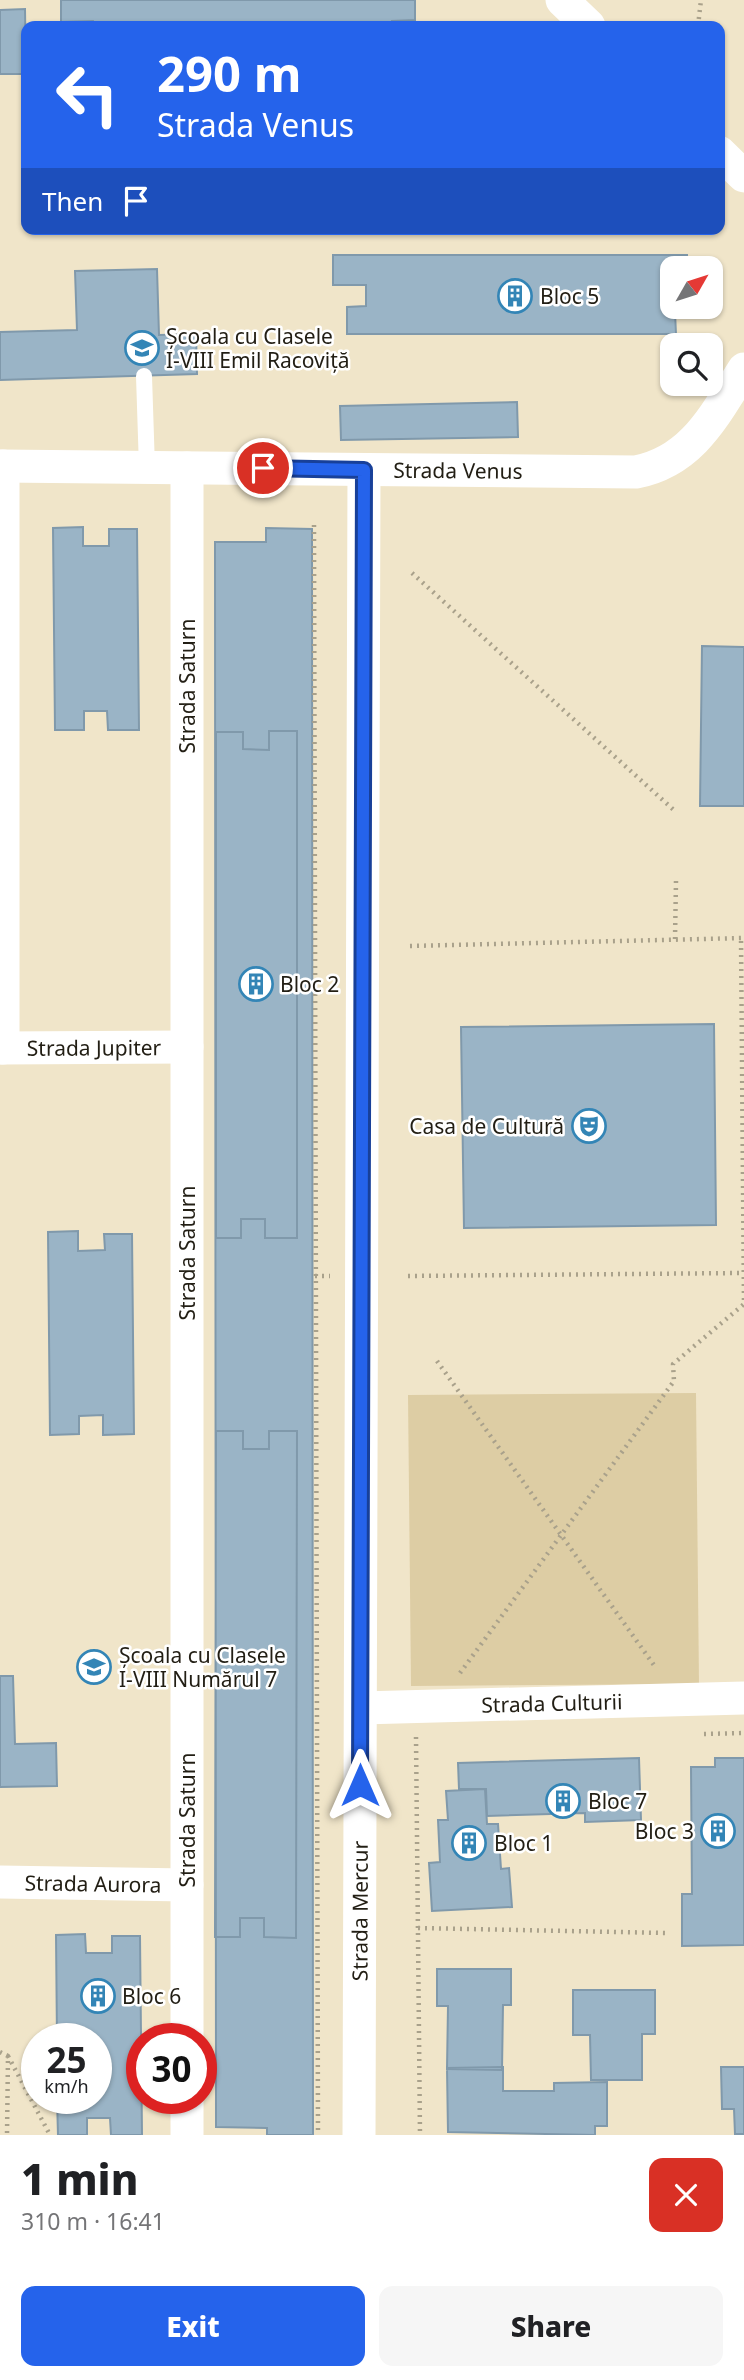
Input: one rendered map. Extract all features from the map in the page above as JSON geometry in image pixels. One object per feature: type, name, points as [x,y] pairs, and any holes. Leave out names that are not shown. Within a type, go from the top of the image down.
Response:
[{"type":"street","points":[[562,0],[584,21]]},
{"type":"street","points":[[725,158],[744,176]]},
{"type":"street","name":"Strada Venus","points":[[2,466],[646,470],[674,458],[691,446],[706,429],[744,369]]},
{"type":"street","name":"Strada Jupiter","points":[[2,466],[1,1048],[187,1047]]},
{"type":"street","name":"Strada Saturn","points":[[187,468],[187,2023]]},
{"type":"street","name":"Strada Mercur","points":[[359,2135],[364,470]]},
{"type":"street","name":"Strada Culturii","points":[[360,1708],[744,1698]]},
{"type":"street","name":"Strada Aurora","points":[[0,1882],[187,1885]]},
{"type":"street","points":[[187,2114],[187,2135]]},
{"type":"lane","points":[[144,376],[147,468]]},
{"type":"path","points":[[699,21],[701,0]]},
{"type":"path","points":[[314,524],[318,2135]]},
{"type":"path","points":[[412,573],[676,812]]},
{"type":"path","points":[[675,940],[676,881]]},
{"type":"path","points":[[410,946],[742,938],[744,1304],[673,1364],[674,1381],[453,1682]]},
{"type":"path","points":[[408,1276],[744,1273]]},
{"type":"path","points":[[315,1276],[330,1276]]},
{"type":"path","points":[[437,1361],[659,1672],[664,1701]]},
{"type":"path","points":[[416,1732],[420,2135]]},
{"type":"path","points":[[418,1928],[667,1933]]},
{"type":"path","points":[[0,2052],[8,2056],[50,2135]]},
{"type":"path","points":[[7,2135],[8,2056]]},
{"type":"shaded area","points":[[696,1393],[699,1684],[411,1686],[408,1395]]},
{"type":"building","points":[[61,0],[415,0],[415,20],[61,21]]},
{"type":"building","points":[[25,9],[25,21],[21,21],[21,74],[0,74],[0,10]]},
{"type":"building","name":"Bloc 5","points":[[333,255],[687,255],[660,256],[660,319],[675,319],[676,333],[347,334],[347,307],[366,306],[366,285],[333,285]]},
{"type":"building","points":[[157,269],[159,335],[196,334],[197,374],[0,380],[0,332],[77,330],[75,271]]},
{"type":"building","points":[[517,402],[518,437],[341,440],[340,406]]},
{"type":"building","points":[[83,527],[83,546],[109,546],[109,529],[137,529],[139,730],[108,730],[107,711],[84,711],[84,730],[55,730],[53,528]]},
{"type":"building","points":[[266,528],[312,529],[313,2135],[267,2135],[267,2128],[216,2127],[215,542],[266,542]]},
{"type":"building","points":[[702,646],[744,647],[744,806],[700,806]]},
{"type":"building","name":"Bloc 2","points":[[269,731],[297,731],[297,1238],[265,1238],[265,1219],[241,1219],[241,1238],[216,1238],[216,732],[243,732],[243,749],[269,750]]},
{"type":"building","name":"Casa de Cultură","points":[[714,1024],[716,1225],[464,1228],[461,1027]]},
{"type":"building","points":[[78,1231],[78,1251],[105,1250],[104,1234],[132,1234],[134,1434],[103,1435],[103,1415],[79,1416],[79,1434],[50,1435],[48,1232]]},
{"type":"building","points":[[216,1431],[243,1431],[243,1449],[269,1449],[269,1431],[297,1431],[296,1938],[264,1937],[264,1918],[240,1918],[240,1937],[215,1937]]},
{"type":"building","points":[[0,1676],[13,1676],[15,1744],[56,1743],[57,1786],[0,1787]]},
{"type":"building","name":"Bloc 7","points":[[639,1758],[641,1820],[585,1822],[585,1813],[487,1816],[486,1789],[459,1789],[458,1763]]},
{"type":"building","name":"Bloc 3","points":[[715,1758],[744,1758],[744,1945],[682,1946],[682,1894],[692,1894],[691,1767],[715,1767]]},
{"type":"building","name":"Bloc 1","points":[[485,1789],[487,1824],[498,1824],[501,1869],[509,1868],[512,1907],[432,1911],[429,1863],[440,1862],[438,1820],[448,1820],[446,1791]]},
{"type":"building","name":"Bloc 6","points":[[85,1934],[86,1953],[112,1953],[112,1936],[140,1936],[141,2023],[126,2023],[126,2114],[142,2114],[142,2135],[111,2135],[110,2118],[87,2118],[87,2135],[58,2135],[57,2114],[112,2114],[112,2023],[57,2023],[56,1935]]},
{"type":"building","points":[[437,1969],[511,1969],[511,2005],[503,2005],[502,2070],[447,2069],[448,2006],[437,2006]]},
{"type":"building","points":[[573,1990],[655,1990],[655,2034],[642,2034],[642,2080],[591,2080],[590,2035],[573,2035]]},
{"type":"building","points":[[503,2067],[503,2091],[554,2091],[554,2083],[607,2082],[607,2126],[595,2126],[595,2135],[448,2132],[447,2068]]},
{"type":"building","points":[[721,2067],[744,2067],[744,2134],[735,2134],[734,2109],[722,2109]]},
{"type":"place","name":"Bloc 5","points":[[515,296]]},
{"type":"place","name":"Școala cu Clasele I-VIII Emil Racoviță","points":[[142,348]]},
{"type":"place","name":"Bloc 2","points":[[256,984]]},
{"type":"place","name":"Casa de Cultură","points":[[589,1126]]},
{"type":"place","name":"Școala cu Clasele I-VIII Numărul 7","points":[[94,1667]]},
{"type":"place","name":"Bloc 7","points":[[563,1801]]},
{"type":"place","name":"Bloc 3","points":[[718,1831]]},
{"type":"place","name":"Bloc 1","points":[[469,1843]]},
{"type":"place","name":"Bloc 6","points":[[98,1996]]},
{"type":"route","points":[[263,468],[364,470],[360,1785]]}]
